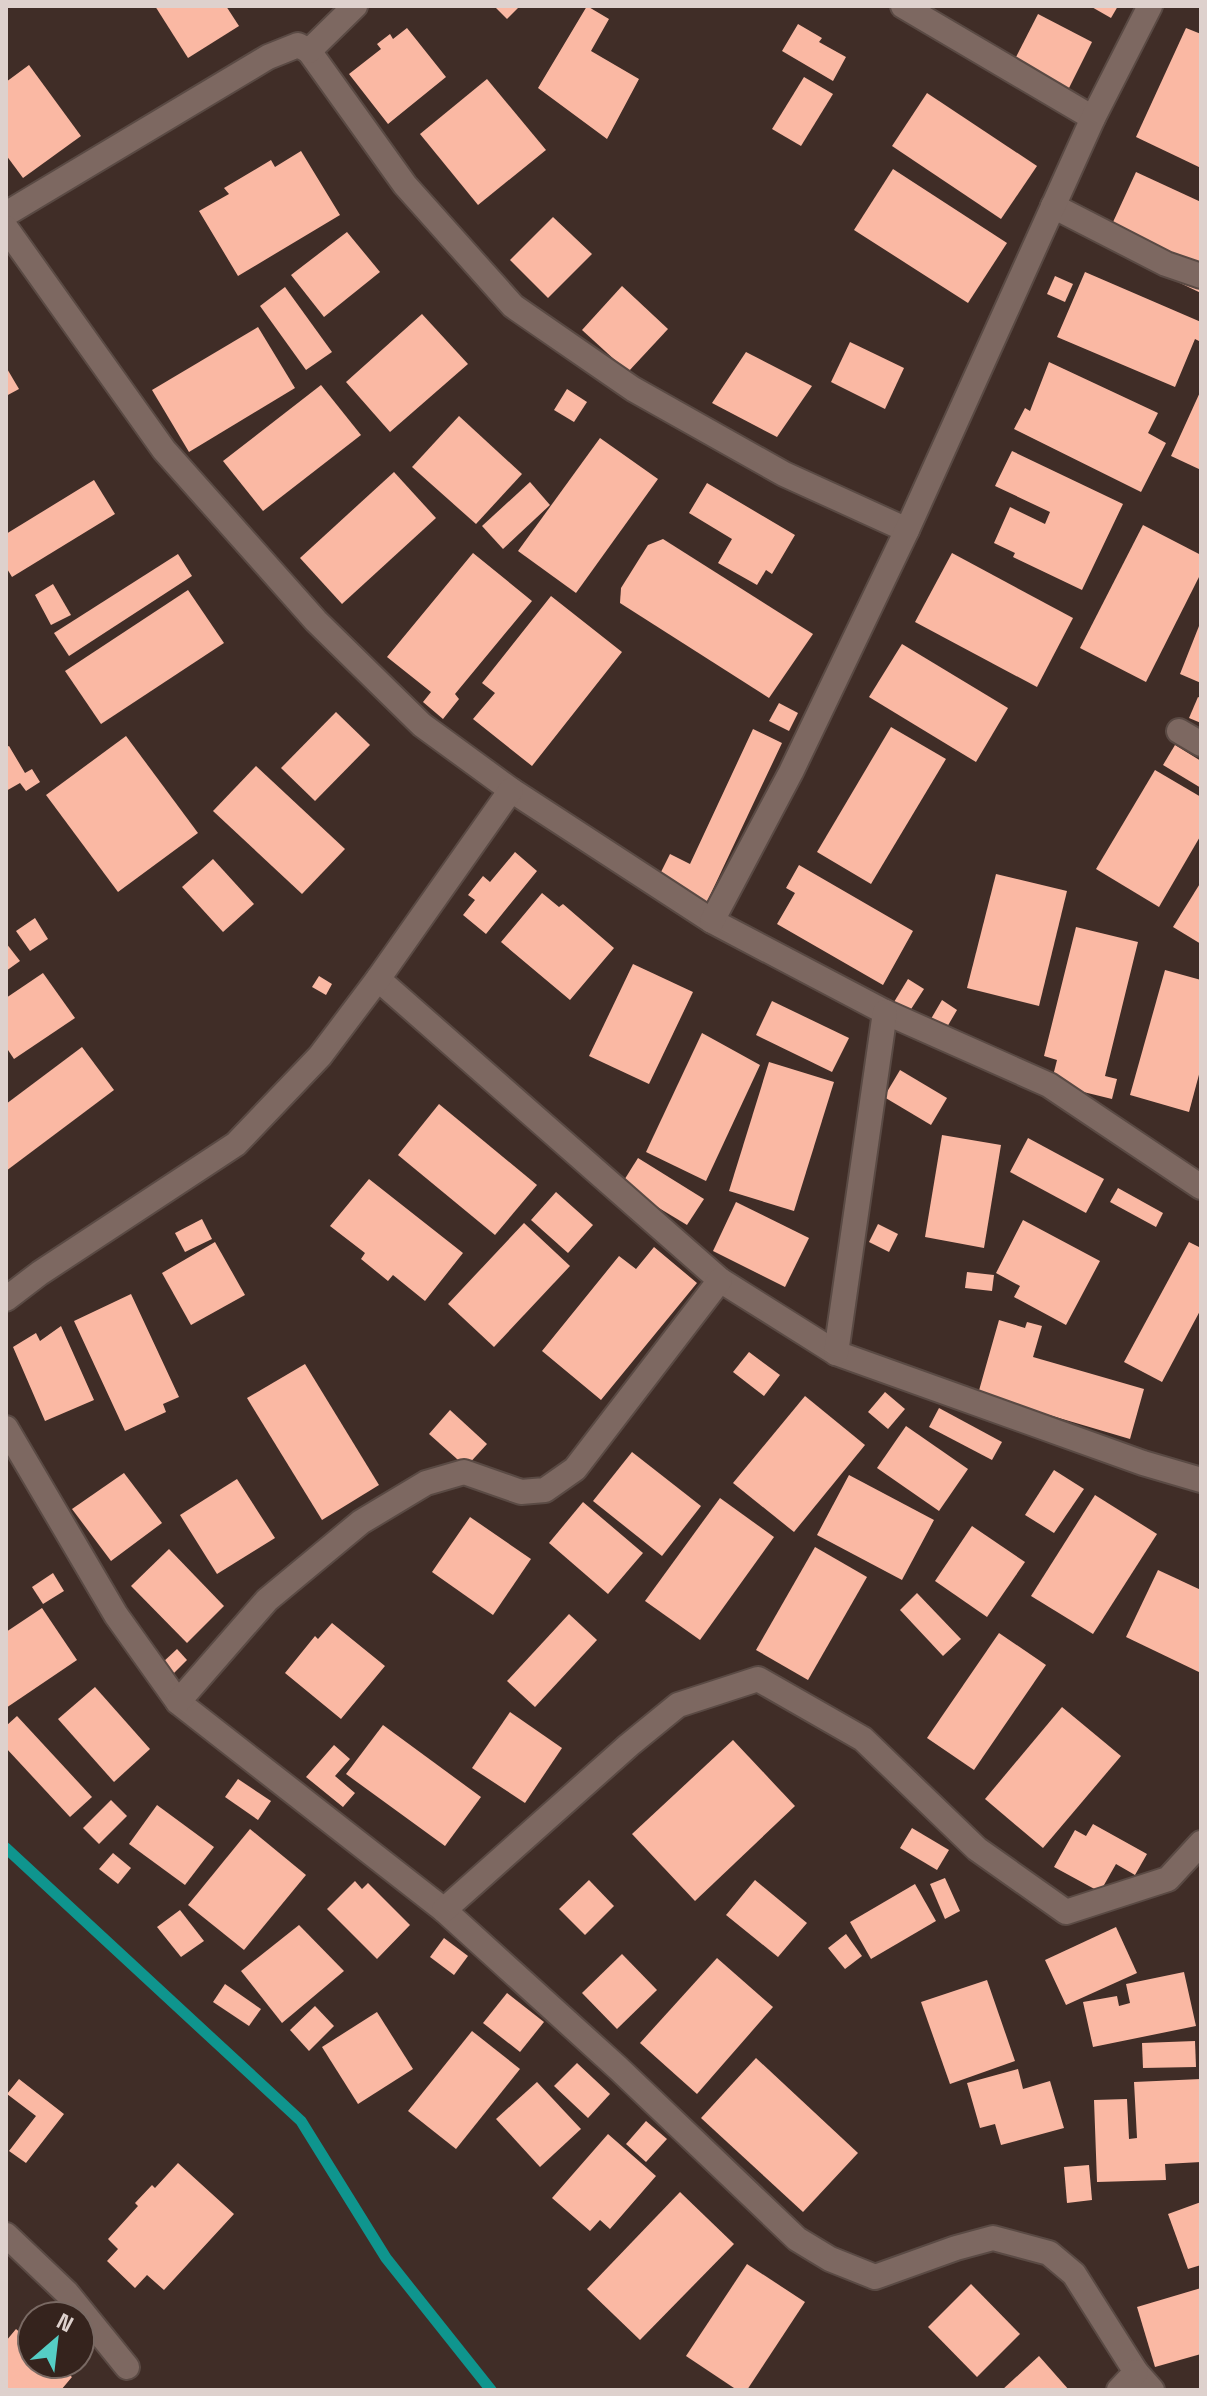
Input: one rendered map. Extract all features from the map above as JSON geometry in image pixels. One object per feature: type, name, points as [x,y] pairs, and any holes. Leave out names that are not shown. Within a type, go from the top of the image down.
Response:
[{"type":"street","points":[[309,51],[355,6]]},
{"type":"street","points":[[903,6],[1093,118]]},
{"type":"street","points":[[712,921],[791,772],[907,530],[1093,118],[1150,6]]},
{"type":"street","points":[[6,214],[268,57],[298,45],[309,51],[405,185],[513,306],[633,389],[784,474],[907,530]]},
{"type":"street","points":[[1053,206],[1166,264],[1201,276]]},
{"type":"street","points":[[6,228],[164,450],[316,621],[422,725],[511,790],[712,921],[885,1012],[1049,1085],[1201,1187]]},
{"type":"street","points":[[1179,731],[1201,744]]},
{"type":"street","points":[[6,1299],[40,1273],[236,1144],[320,1056],[511,790]]},
{"type":"street","points":[[378,979],[720,1280],[836,1353],[1143,1463],[1201,1480]]},
{"type":"street","points":[[836,1353],[885,1012]]},
{"type":"street","points":[[178,1702],[267,1600],[361,1522],[426,1483],[464,1472],[521,1492],[545,1490],[575,1469],[720,1280]]},
{"type":"street","points":[[6,1428],[116,1615],[178,1702],[444,1910],[618,2068],[797,2239],[830,2259],[875,2277],[993,2238],[1049,2253],[1074,2274],[1136,2384]]},
{"type":"street","points":[[444,1910],[678,1705],[758,1679],[863,1739],[977,1849],[1066,1912],[1168,1879],[1201,1843]]},
{"type":"street","points":[[6,2235],[67,2293],[127,2367]]},
{"type":"building","points":[[155,6],[226,6],[239,26],[188,58]]},
{"type":"building","points":[[494,6],[520,6],[507,19]]},
{"type":"building","points":[[587,6],[609,19],[591,51],[639,79],[607,139],[538,88]]},
{"type":"building","points":[[1090,6],[1118,6],[1111,18]]},
{"type":"building","points":[[1038,14],[1092,42],[1068,90],[1013,63]]},
{"type":"building","points":[[798,24],[822,38],[819,42],[846,57],[833,81],[782,51]]},
{"type":"building","points":[[407,28],[446,77],[388,124],[349,74],[381,49],[377,44],[390,34],[393,39]]},
{"type":"building","points":[[1186,28],[1201,34],[1201,168],[1136,137]]},
{"type":"building","points":[[29,65],[81,136],[23,178],[6,155],[6,82]]},
{"type":"building","points":[[804,77],[833,94],[801,146],[772,129]]},
{"type":"building","points":[[487,79],[546,150],[478,205],[420,134]]},
{"type":"building","points":[[927,93],[1037,166],[1001,219],[892,146]]},
{"type":"building","points":[[301,151],[340,215],[238,276],[199,211],[229,194],[224,188],[271,160],[275,167]]},
{"type":"building","points":[[893,169],[1007,243],[968,303],[854,230]]},
{"type":"building","points":[[1136,172],[1201,202],[1201,293],[1102,246]]},
{"type":"building","points":[[553,217],[592,254],[548,298],[510,260]]},
{"type":"building","points":[[347,232],[380,272],[324,317],[291,275]]},
{"type":"building","points":[[1085,272],[1201,322],[1201,342],[1195,339],[1175,387],[1057,337]]},
{"type":"building","points":[[1055,276],[1073,284],[1065,302],[1047,294]]},
{"type":"building","points":[[622,286],[668,329],[628,372],[582,330]]},
{"type":"building","points":[[285,287],[332,352],[306,370],[260,306]]},
{"type":"building","points":[[422,314],[468,364],[390,432],[346,382]]},
{"type":"building","points":[[258,327],[295,388],[189,452],[152,390]]},
{"type":"building","points":[[850,342],[904,368],[885,409],[831,382]]},
{"type":"building","points":[[746,352],[812,386],[777,437],[712,403]]},
{"type":"building","points":[[1049,362],[1158,413],[1148,433],[1166,443],[1141,492],[1014,429],[1025,408],[1030,411]]},
{"type":"building","points":[[6,367],[19,389],[6,396]]},
{"type":"building","points":[[321,385],[361,435],[263,511],[223,461]]},
{"type":"building","points":[[567,389],[587,402],[574,422],[554,410]]},
{"type":"building","points":[[1201,390],[1201,470],[1171,456]]},
{"type":"building","points":[[459,416],[522,474],[476,524],[412,467]]},
{"type":"building","points":[[600,438],[658,479],[576,593],[518,551]]},
{"type":"building","points":[[1012,451],[1123,504],[1082,590],[1013,557],[1015,553],[994,543],[1010,507],[1045,524],[1050,512],[995,486]]},
{"type":"building","points":[[394,472],[436,518],[342,604],[300,558]]},
{"type":"building","points":[[94,480],[115,514],[12,577],[6,567],[6,534]]},
{"type":"building","points":[[530,482],[550,505],[503,549],[482,526]]},
{"type":"building","points":[[707,483],[795,535],[772,574],[766,570],[757,585],[718,563],[732,539],[689,513]]},
{"type":"building","points":[[1143,525],[1201,555],[1201,573],[1146,682],[1080,648]]},
{"type":"building","points":[[663,539],[813,634],[769,698],[620,603],[621,588],[648,545]]},
{"type":"building","points":[[473,553],[532,601],[455,694],[459,699],[443,719],[423,702],[431,692],[387,657]]},
{"type":"building","points":[[952,553],[1073,618],[1037,687],[915,622]]},
{"type":"building","points":[[178,554],[192,576],[69,656],[54,633]]},
{"type":"building","points":[[53,584],[71,615],[51,625],[35,595]]},
{"type":"building","points":[[188,590],[224,643],[101,724],[65,671]]},
{"type":"building","points":[[551,596],[622,652],[532,766],[473,719],[495,693],[482,683]]},
{"type":"building","points":[[1201,621],[1201,683],[1180,674]]},
{"type":"building","points":[[902,644],[1008,708],[976,762],[869,697]]},
{"type":"building","points":[[1198,697],[1201,698],[1201,723],[1189,718]]},
{"type":"building","points":[[779,703],[798,713],[789,731],[769,721]]},
{"type":"building","points":[[336,712],[370,745],[315,801],[281,768]]},
{"type":"building","points":[[891,727],[946,759],[871,884],[817,852]]},
{"type":"building","points":[[753,729],[782,743],[705,906],[656,882],[670,854],[690,864]]},
{"type":"building","points":[[126,736],[198,833],[118,892],[46,795]]},
{"type":"building","points":[[1175,745],[1201,761],[1201,788],[1163,765]]},
{"type":"building","points":[[9,746],[25,773],[32,769],[40,782],[26,791],[20,783],[6,791],[6,747]]},
{"type":"building","points":[[256,766],[345,849],[302,894],[213,811]]},
{"type":"building","points":[[1155,770],[1201,797],[1201,835],[1159,907],[1096,869]]},
{"type":"building","points":[[515,852],[537,871],[486,934],[463,915],[475,900],[468,895],[483,876],[490,882]]},
{"type":"building","points":[[213,859],[254,904],[223,932],[182,887]]},
{"type":"building","points":[[799,865],[913,931],[883,985],[777,924],[795,893],[786,888]]},
{"type":"building","points":[[996,874],[1067,891],[1039,1006],[967,988]]},
{"type":"building","points":[[1201,882],[1201,944],[1173,927]]},
{"type":"building","points":[[542,893],[559,907],[563,904],[614,948],[570,1000],[501,942]]},
{"type":"building","points":[[35,918],[48,939],[30,951],[16,931]]},
{"type":"building","points":[[1076,927],[1138,942],[1105,1076],[1117,1079],[1112,1099],[1051,1084],[1057,1060],[1044,1056]]},
{"type":"building","points":[[6,943],[20,961],[6,971]]},
{"type":"building","points":[[633,964],[693,992],[649,1084],[589,1056]]},
{"type":"building","points":[[1165,970],[1201,980],[1201,1067],[1189,1112],[1130,1095]]},
{"type":"building","points":[[43,973],[75,1018],[14,1059],[6,1047],[6,998]]},
{"type":"building","points":[[319,976],[332,984],[326,995],[312,987]]},
{"type":"building","points":[[908,979],[924,989],[906,1017],[891,1007]]},
{"type":"building","points":[[942,1000],[957,1010],[943,1034],[928,1024]]},
{"type":"building","points":[[772,1001],[849,1038],[832,1072],[756,1035]]},
{"type":"building","points":[[702,1033],[760,1065],[706,1181],[646,1152]]},
{"type":"building","points":[[82,1047],[114,1090],[6,1171],[6,1104]]},
{"type":"building","points":[[769,1062],[834,1082],[794,1211],[729,1191]]},
{"type":"building","points":[[900,1070],[947,1098],[931,1125],[884,1097]]},
{"type":"building","points":[[439,1104],[537,1185],[495,1235],[398,1155]]},
{"type":"building","points":[[942,1135],[1001,1145],[984,1248],[925,1237]]},
{"type":"building","points":[[1028,1138],[1104,1179],[1086,1213],[1010,1172]]},
{"type":"building","points":[[638,1158],[704,1199],[687,1225],[621,1185]]},
{"type":"building","points":[[369,1179],[463,1253],[425,1301],[393,1275],[388,1281],[361,1259],[365,1253],[330,1226]]},
{"type":"building","points":[[1118,1188],[1163,1213],[1156,1227],[1110,1202]]},
{"type":"building","points":[[556,1192],[593,1225],[568,1253],[531,1220]]},
{"type":"building","points":[[736,1202],[809,1238],[785,1287],[713,1251]]},
{"type":"building","points":[[202,1219],[212,1239],[185,1252],[175,1233]]},
{"type":"building","points":[[1023,1220],[1100,1261],[1066,1325],[1014,1297],[1020,1286],[996,1273]]},
{"type":"building","points":[[524,1223],[570,1266],[494,1347],[448,1304]]},
{"type":"building","points":[[878,1224],[898,1234],[889,1252],[869,1242]]},
{"type":"building","points":[[215,1242],[245,1295],[191,1325],[162,1273]]},
{"type":"building","points":[[1189,1242],[1201,1248],[1201,1309],[1162,1382],[1124,1362]]},
{"type":"building","points":[[654,1247],[697,1283],[601,1400],[542,1351],[619,1256],[636,1269]]},
{"type":"building","points":[[967,1272],[994,1275],[992,1291],[965,1288]]},
{"type":"building","points":[[131,1294],[179,1397],[163,1404],[166,1412],[125,1431],[74,1321]]},
{"type":"building","points":[[999,1320],[1025,1328],[1027,1322],[1042,1326],[1033,1357],[1144,1389],[1130,1439],[978,1394]]},
{"type":"building","points":[[61,1326],[94,1400],[45,1421],[13,1347],[36,1333],[40,1341]]},
{"type":"building","points":[[749,1352],[780,1375],[764,1396],[733,1372]]},
{"type":"building","points":[[305,1364],[379,1485],[322,1520],[247,1398]]},
{"type":"building","points":[[885,1392],[905,1409],[888,1429],[868,1412]]},
{"type":"building","points":[[805,1396],[865,1445],[794,1532],[733,1483]]},
{"type":"building","points":[[939,1408],[1002,1442],[992,1460],[929,1427]]},
{"type":"building","points":[[450,1410],[487,1444],[466,1467],[429,1434]]},
{"type":"building","points":[[906,1426],[968,1469],[939,1511],[877,1468]]},
{"type":"building","points":[[632,1452],[701,1506],[662,1556],[593,1501]]},
{"type":"building","points":[[1054,1470],[1084,1489],[1054,1533],[1025,1515]]},
{"type":"building","points":[[124,1473],[162,1523],[111,1561],[72,1509]]},
{"type":"building","points":[[849,1475],[934,1520],[902,1580],[817,1535]]},
{"type":"building","points":[[237,1479],[275,1538],[217,1574],[180,1515]]},
{"type":"building","points":[[1095,1495],[1157,1534],[1093,1634],[1031,1596]]},
{"type":"building","points":[[720,1498],[774,1537],[700,1640],[645,1601]]},
{"type":"building","points":[[583,1502],[643,1553],[608,1594],[549,1543]]},
{"type":"building","points":[[470,1517],[531,1559],[493,1615],[432,1572]]},
{"type":"building","points":[[972,1526],[1025,1562],[987,1617],[935,1581]]},
{"type":"building","points":[[815,1547],[867,1577],[808,1680],[756,1650]]},
{"type":"building","points":[[169,1549],[224,1606],[187,1643],[131,1586]]},
{"type":"building","points":[[1158,1570],[1201,1590],[1201,1673],[1126,1637]]},
{"type":"building","points":[[53,1573],[64,1591],[43,1604],[32,1587]]},
{"type":"building","points":[[917,1593],[961,1639],[943,1656],[900,1610]]},
{"type":"building","points":[[42,1608],[77,1660],[6,1708],[6,1632]]},
{"type":"building","points":[[569,1614],[597,1640],[535,1707],[507,1681]]},
{"type":"building","points":[[332,1623],[385,1666],[341,1719],[285,1673],[315,1636],[318,1639]]},
{"type":"building","points":[[999,1633],[1046,1665],[974,1770],[927,1738]]},
{"type":"building","points":[[177,1649],[187,1660],[172,1675],[161,1664]]},
{"type":"building","points":[[95,1687],[150,1749],[114,1782],[58,1719]]},
{"type":"building","points":[[1062,1707],[1121,1756],[1043,1848],[985,1799]]},
{"type":"building","points":[[510,1712],[562,1748],[525,1803],[472,1768]]},
{"type":"building","points":[[17,1716],[92,1797],[70,1817],[6,1748],[6,1726]]},
{"type":"building","points":[[383,1725],[481,1797],[445,1846],[346,1774]]},
{"type":"building","points":[[733,1740],[795,1806],[695,1901],[632,1834]]},
{"type":"building","points":[[334,1745],[350,1759],[335,1776],[355,1793],[343,1807],[306,1777]]},
{"type":"building","points":[[238,1779],[271,1801],[258,1820],[225,1797]]},
{"type":"building","points":[[111,1800],[127,1816],[99,1844],[83,1828]]},
{"type":"building","points":[[157,1805],[214,1847],[185,1885],[129,1844]]},
{"type":"building","points":[[1093,1824],[1147,1854],[1135,1875],[1116,1864],[1100,1892],[1054,1867],[1075,1830],[1086,1836]]},
{"type":"building","points":[[912,1828],[949,1850],[937,1870],[900,1848]]},
{"type":"building","points":[[250,1829],[306,1875],[244,1950],[188,1905]]},
{"type":"building","points":[[113,1853],[131,1868],[118,1884],[99,1869]]},
{"type":"building","points":[[945,1878],[960,1911],[945,1919],[930,1884]]},
{"type":"building","points":[[589,1880],[614,1906],[585,1935],[559,1909]]},
{"type":"building","points":[[755,1880],[807,1923],[778,1957],[726,1915]]},
{"type":"building","points":[[355,1881],[362,1889],[368,1883],[410,1925],[377,1959],[327,1909]]},
{"type":"building","points":[[915,1884],[936,1921],[871,1959],[850,1922]]},
{"type":"building","points":[[180,1910],[204,1941],[181,1957],[157,1927]]},
{"type":"building","points":[[299,1925],[344,1971],[282,2023],[241,1971]]},
{"type":"building","points":[[1116,1927],[1137,1973],[1066,2005],[1045,1960]]},
{"type":"building","points":[[846,1934],[862,1956],[845,1969],[828,1948]]},
{"type":"building","points":[[444,1938],[468,1956],[454,1975],[430,1957]]},
{"type":"building","points":[[622,1954],[657,1990],[617,2029],[582,1993]]},
{"type":"building","points":[[717,1958],[773,2007],[697,2094],[640,2043]]},
{"type":"building","points":[[1184,1972],[1196,2026],[1093,2047],[1083,2002],[1117,1996],[1119,2006],[1130,2003],[1126,1984]]},
{"type":"building","points":[[987,1980],[1015,2061],[950,2084],[921,2002]]},
{"type":"building","points":[[225,1984],[261,2009],[249,2026],[213,2002]]},
{"type":"building","points":[[507,1993],[544,2022],[520,2052],[483,2023]]},
{"type":"building","points":[[315,2006],[334,2026],[309,2051],[290,2030]]},
{"type":"building","points":[[377,2012],[413,2069],[358,2104],[322,2047]]},
{"type":"building","points":[[472,2031],[520,2069],[456,2149],[408,2111]]},
{"type":"building","points":[[1195,2041],[1196,2067],[1143,2068],[1142,2043]]},
{"type":"building","points":[[756,2058],[858,2153],[803,2212],[701,2118]]},
{"type":"building","points":[[577,2063],[610,2094],[588,2118],[554,2086]]},
{"type":"building","points":[[1018,2069],[1023,2089],[1050,2081],[1064,2128],[1001,2145],[995,2124],[980,2128],[967,2083]]},
{"type":"building","points":[[19,2079],[64,2114],[26,2163],[9,2151],[36,2116],[7,2094]]},
{"type":"building","points":[[1201,2079],[1201,2162],[1165,2164],[1166,2180],[1097,2182],[1094,2100],[1127,2099],[1129,2139],[1137,2138],[1134,2082]]},
{"type":"building","points":[[537,2082],[581,2129],[540,2167],[496,2119]]},
{"type":"building","points":[[646,2121],[667,2139],[646,2162],[626,2144]]},
{"type":"building","points":[[608,2134],[656,2176],[610,2229],[600,2220],[590,2231],[552,2198]]},
{"type":"building","points":[[178,2163],[234,2214],[164,2290],[147,2275],[135,2288],[107,2261],[118,2249],[108,2239],[138,2206],[135,2203],[152,2185],[155,2188]]},
{"type":"building","points":[[1089,2165],[1092,2200],[1067,2203],[1064,2167]]},
{"type":"building","points":[[680,2192],[734,2244],[640,2340],[587,2289]]},
{"type":"building","points":[[1201,2202],[1201,2265],[1188,2269],[1168,2214]]},
{"type":"building","points":[[747,2264],[805,2302],[747,2390],[737,2390],[686,2356]]},
{"type":"building","points":[[971,2284],[1020,2334],[977,2377],[928,2327]]},
{"type":"building","points":[[1201,2288],[1201,2354],[1155,2367],[1137,2307]]},
{"type":"building","points":[[16,2329],[16,2380],[69,2380],[61,2390],[6,2390],[6,2341]]},
{"type":"building","points":[[1039,2356],[1069,2390],[1002,2390]]},
{"type":"waterway","points":[[6,1848],[301,2121],[386,2258],[491,2390]]}]
